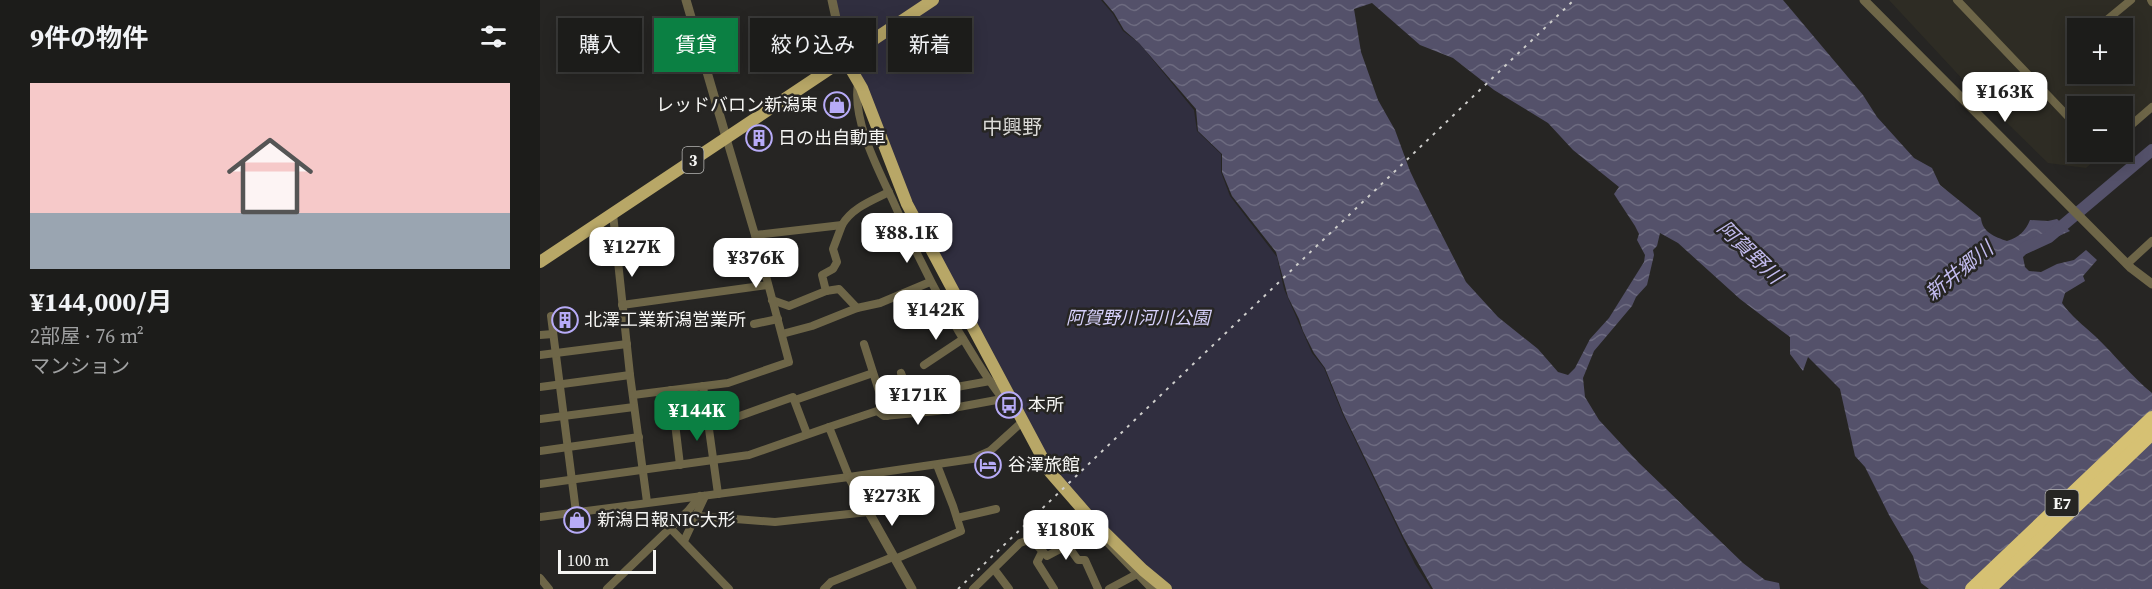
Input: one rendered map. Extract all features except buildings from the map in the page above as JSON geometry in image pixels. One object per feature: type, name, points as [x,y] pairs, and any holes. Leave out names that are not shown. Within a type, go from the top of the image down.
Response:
[{"type":"highway","name":"E7","points":[[1972,589],[2152,418]]},
{"type":"highway","name":"E7","points":[[1989,589],[2152,433]]},
{"type":"main road","name":"3","points":[[876,38],[933,0]]},
{"type":"main road","name":"3","points":[[540,262],[825,72]]},
{"type":"main road","points":[[855,72],[907,204],[1050,472],[1092,521],[1166,589]]},
{"type":"street","points":[[633,395],[738,380],[789,362],[686,0]]},
{"type":"street","points":[[832,0],[838,18]]},
{"type":"street","points":[[1864,0],[2127,264],[2152,284]]},
{"type":"street","points":[[1957,0],[2067,115]]},
{"type":"street","points":[[2109,18],[2131,0]]},
{"type":"street","points":[[540,517],[937,465],[981,456],[999,444],[1023,421],[1002,399],[930,282],[872,154],[858,113],[858,82]]},
{"type":"street","points":[[2133,123],[2152,107]]},
{"type":"street","points":[[826,291],[822,275],[833,269],[837,262],[833,249],[842,225],[855,210],[889,192]]},
{"type":"street","points":[[613,214],[630,375],[647,502]]},
{"type":"street","points":[[755,236],[842,225]]},
{"type":"street","points":[[2127,264],[2152,241]]},
{"type":"street","points":[[782,334],[829,321],[857,308],[880,303],[930,282]]},
{"type":"street","points":[[622,305],[768,285]]},
{"type":"street","points":[[772,300],[789,306],[826,291],[839,289],[857,308]]},
{"type":"street","points":[[551,316],[576,512]]},
{"type":"street","points":[[754,324],[777,319]]},
{"type":"street","points":[[540,335],[553,334]]},
{"type":"street","points":[[924,365],[963,339]]},
{"type":"street","points":[[540,355],[627,344]]},
{"type":"street","points":[[864,344],[887,416]]},
{"type":"street","points":[[795,400],[873,373]]},
{"type":"street","points":[[901,373],[912,396],[990,381]]},
{"type":"street","points":[[540,387],[630,375]]},
{"type":"street","points":[[703,386],[718,494]]},
{"type":"street","points":[[881,399],[907,389]]},
{"type":"street","points":[[671,390],[680,465]]},
{"type":"street","points":[[737,417],[793,397],[807,434]]},
{"type":"street","points":[[540,484],[749,454],[877,411],[887,416],[937,411],[1002,399]]},
{"type":"street","points":[[540,419],[634,407]]},
{"type":"street","points":[[829,427],[849,477],[912,589]]},
{"type":"street","points":[[540,451],[639,437]]},
{"type":"street","points":[[824,589],[831,582],[961,531],[937,465]]},
{"type":"street","points":[[684,542],[697,516],[702,496]]},
{"type":"street","points":[[607,589],[702,496]]},
{"type":"street","points":[[957,518],[996,509]]},
{"type":"street","points":[[697,516],[775,522],[868,512]]},
{"type":"street","points":[[973,589],[1020,543],[1031,539],[1047,556],[1080,538],[1092,521],[1107,543],[1152,589]]},
{"type":"street","points":[[670,528],[729,589]]},
{"type":"street","points":[[1068,546],[1078,560],[1085,560],[1098,589]]},
{"type":"street","points":[[1042,552],[1037,562],[1054,589]]},
{"type":"street","points":[[994,569],[1009,589]]},
{"type":"street","points":[[1109,589],[1137,574]]},
{"type":"street","points":[[540,578],[549,589]]},
{"type":"shaded area","points":[[1889,0],[2152,0],[2152,109],[2133,126],[2133,96],[2067,96],[2067,162],[2093,162],[2086,168],[2048,163],[1967,84]]},
{"type":"green space","name":"阿賀野川河川公園","points":[[835,0],[1101,0],[1123,31],[1139,43],[1194,110],[1197,131],[1221,154],[1221,172],[1230,196],[1277,257],[1284,289],[1312,353],[1324,368],[1343,415],[1415,564],[1431,589],[1166,589],[1053,471],[909,200],[857,72],[876,72],[876,18],[840,18]]},
{"type":"water","name":"阿賀野川","points":[[1103,0],[1783,0],[1863,95],[1877,117],[1914,158],[1932,168],[1940,185],[1981,218],[1984,227],[1990,233],[2007,241],[2021,234],[2030,220],[2057,219],[2070,231],[2059,236],[2043,238],[2023,257],[2025,267],[2029,271],[2041,272],[2057,264],[2074,260],[2086,250],[2097,260],[2083,276],[2085,281],[2065,293],[2062,303],[2152,393],[2152,589],[1929,589],[1921,583],[1913,556],[1865,467],[1855,456],[1840,389],[1808,357],[1803,371],[1790,354],[1790,337],[1740,299],[1678,243],[1660,233],[1657,246],[1653,250],[1654,255],[1647,285],[1594,351],[1583,378],[1585,397],[1599,420],[1639,463],[1743,563],[1765,580],[1779,583],[1780,589],[1433,589],[1404,538],[1344,415],[1325,368],[1303,331],[1288,297],[1276,252],[1232,196],[1222,172],[1222,154],[1198,131],[1196,109],[1139,43],[1124,30]],"holes":[[[1372,3],[1420,45],[1453,58],[1494,90],[1548,123],[1573,150],[1619,187],[1614,194],[1639,234],[1637,240],[1645,255],[1644,262],[1609,318],[1590,339],[1575,368],[1568,375],[1558,372],[1538,349],[1498,317],[1466,282],[1410,171],[1395,130],[1378,100],[1361,52],[1354,9]]]},
{"type":"waterway","name":"新井郷川","points":[[2025,248],[2049,237],[2152,150]]},
{"type":"railway","points":[[958,589],[1574,0]]},
{"type":"place","name":"レッドバロン新潟東","points":[[837,105]]},
{"type":"place","name":"日の出自動車","points":[[759,138]]},
{"type":"place","name":"北澤工業新潟営業所","points":[[565,320]]},
{"type":"place","name":"本所","points":[[1009,405]]},
{"type":"place","name":"谷澤旅館","points":[[988,465]]},
{"type":"place","name":"新潟日報NIC大形","points":[[577,520]]},
{"type":"district","name":"中興野","points":[[1012,127]]}]
